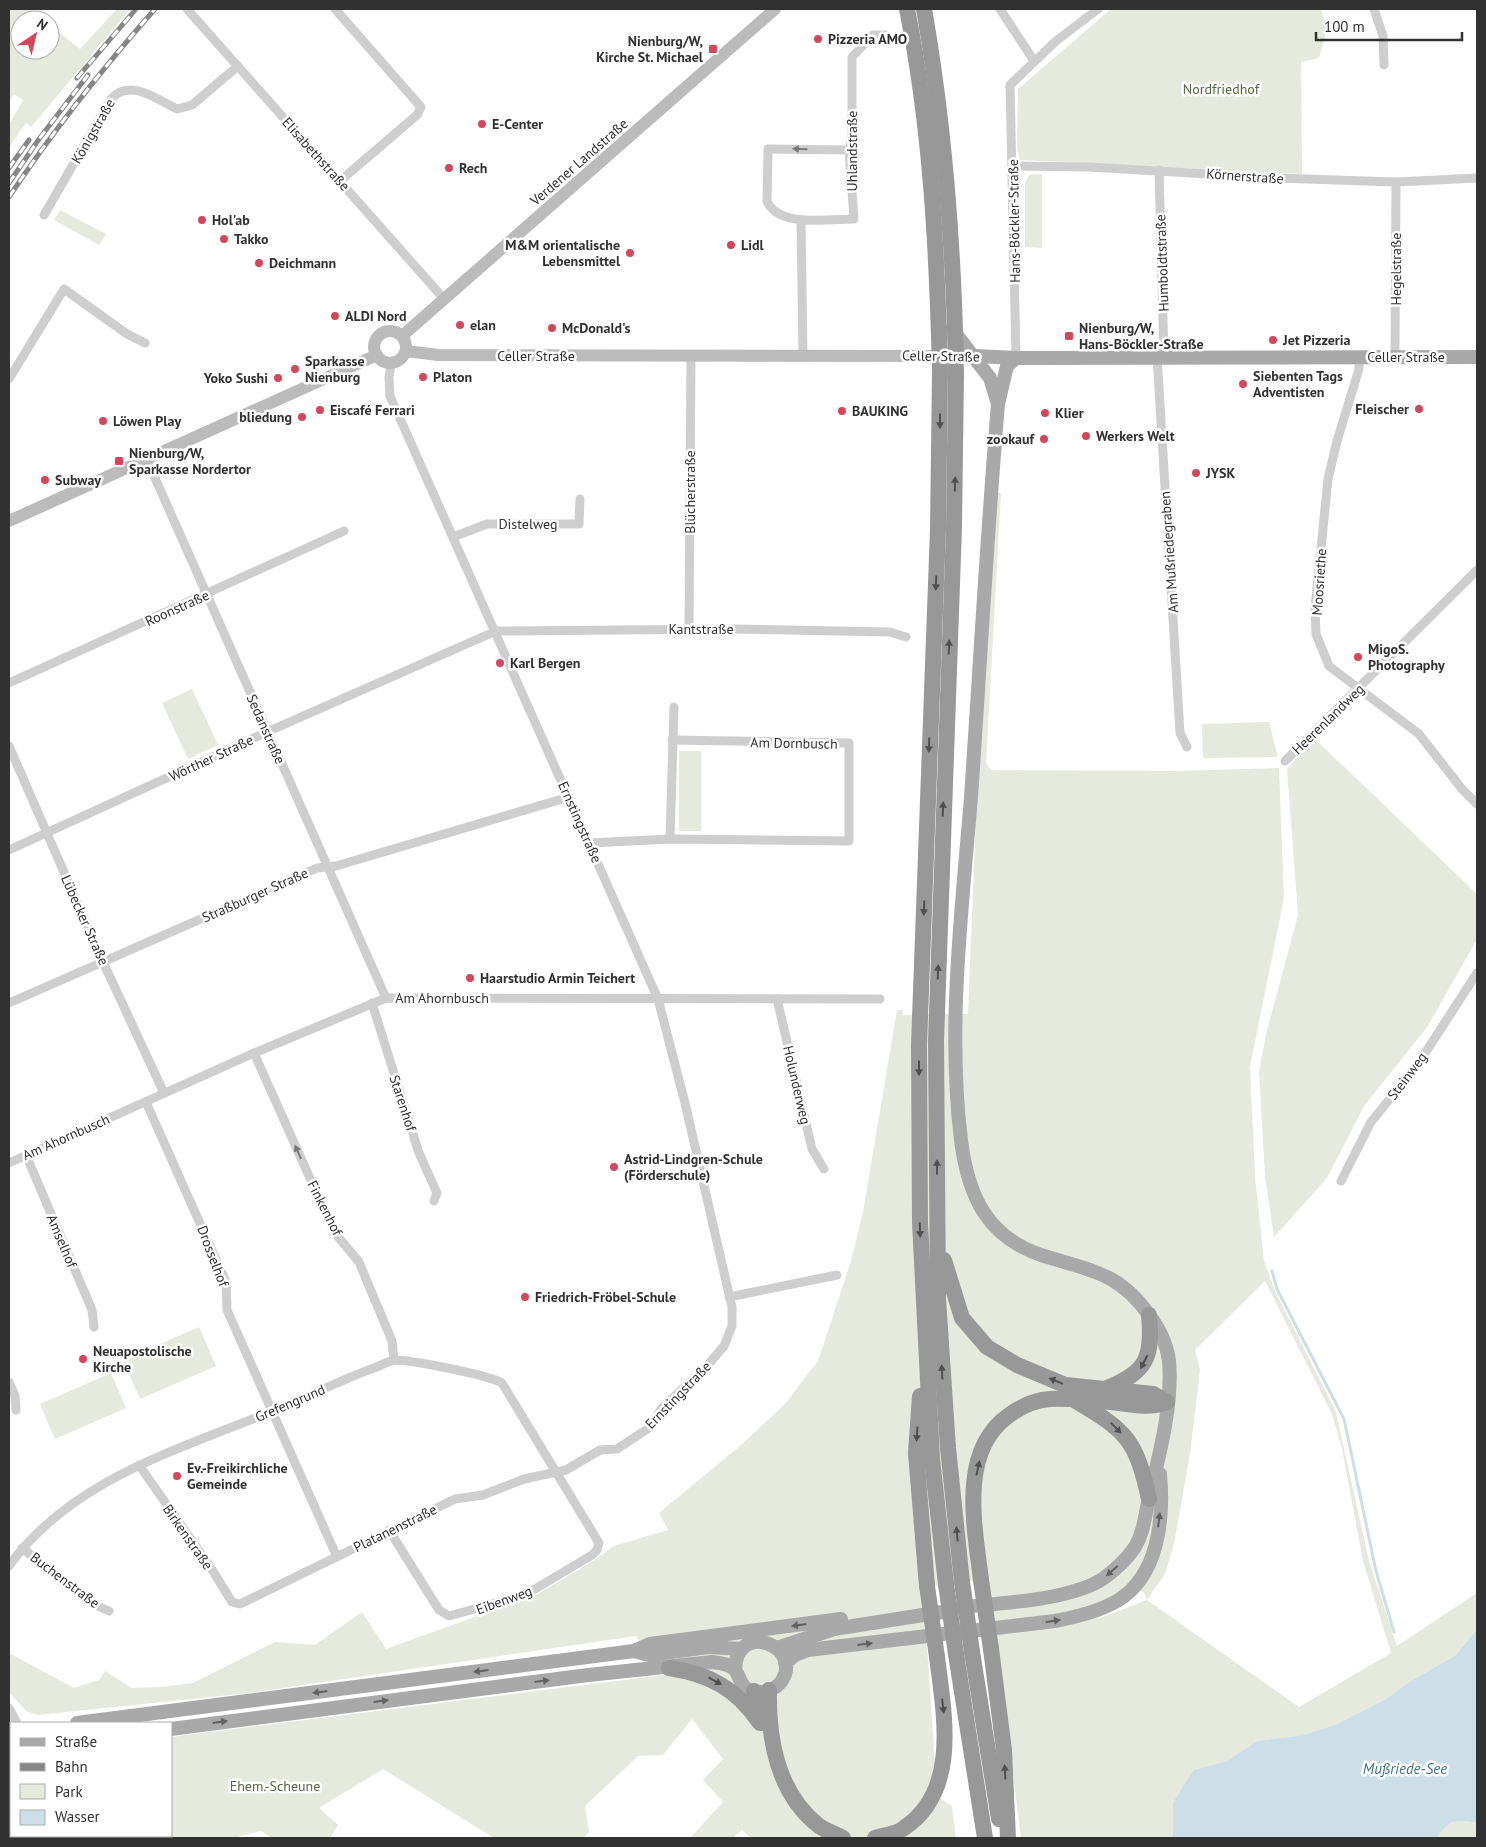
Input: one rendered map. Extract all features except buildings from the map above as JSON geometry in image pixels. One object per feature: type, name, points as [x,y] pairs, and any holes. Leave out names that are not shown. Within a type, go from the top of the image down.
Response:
[{"type":"highway","points":[[908,9],[920,75],[928,144],[948,372],[954,527],[936,1020],[937,1233],[954,1583]]},
{"type":"highway","points":[[924,9],[944,141],[952,244],[948,372],[938,529],[919,1046],[920,1222],[924,1334],[932,1459],[954,1583],[964,1653],[985,1838]]},
{"type":"highway","points":[[937,1233],[962,1318],[987,1346],[1017,1365],[1065,1384],[1154,1394],[1167,1402]]},
{"type":"highway","points":[[1103,1389],[1129,1379],[1141,1368],[1150,1340],[1150,1315]]},
{"type":"highway","points":[[875,1838],[903,1830],[926,1810],[936,1791],[942,1770],[944,1720],[927,1586],[916,1453],[924,1334]]},
{"type":"highway","points":[[1008,1838],[1004,1750],[972,1502],[980,1455],[987,1438],[998,1423],[1021,1406],[1049,1399],[1097,1401],[1154,1407],[1167,1402]]},
{"type":"highway","points":[[1076,1401],[1112,1422],[1133,1446],[1149,1499]]},
{"type":"highway","points":[[964,1653],[1002,1838]]},
{"type":"highway","points":[[669,1668],[704,1675],[721,1684],[740,1699],[763,1728]]},
{"type":"highway","points":[[762,1691],[763,1728],[775,1777],[792,1808],[821,1838]]},
{"type":"highway","points":[[762,1691],[781,1776],[798,1804],[809,1816],[820,1827],[843,1838]]},
{"type":"main road","name":"Verdener Landstraße","points":[[402,336],[775,9]]},
{"type":"main road","points":[[916,9],[928,80],[936,145],[946,297],[955,335],[975,356],[990,378],[998,404]]},
{"type":"main road","points":[[395,332],[402,336],[406,343],[406,351],[400,360],[391,363],[383,361],[377,355],[376,340],[382,333],[395,332]]},
{"type":"main road","name":"Celler Straße","points":[[406,351],[438,355],[803,355],[1016,358],[1160,356],[1477,357]]},
{"type":"main road","points":[[9,521],[377,355]]},
{"type":"main road","points":[[777,1648],[834,1629],[942,1612],[955,1608],[1067,1593],[1088,1587],[1117,1567],[1136,1545],[1145,1523],[1149,1499],[1159,1465],[1167,1402],[1169,1364],[1166,1347],[1150,1315],[1131,1292],[1104,1274],[1042,1255],[1006,1237],[987,1218],[975,1200],[965,1171],[959,1128],[957,1072],[958,990],[998,404],[1007,366],[1016,358]]},
{"type":"main road","points":[[785,1662],[795,1655],[808,1650],[1055,1621],[1088,1614],[1117,1601],[1143,1575],[1157,1539],[1162,1500],[1159,1465]]},
{"type":"main road","points":[[85,1722],[634,1651],[650,1644],[942,1606],[955,1608]]},
{"type":"main road","points":[[755,1642],[771,1644],[777,1648],[785,1662],[784,1676],[780,1682],[762,1691],[741,1683],[735,1669],[737,1655],[742,1649],[755,1642]]},
{"type":"main road","points":[[634,1651],[649,1655],[708,1647],[742,1649]]},
{"type":"main road","points":[[172,1729],[579,1676],[669,1668],[689,1663],[724,1663],[735,1669]]},
{"type":"street","name":"Elisabethstraße","points":[[187,9],[445,300]]},
{"type":"street","points":[[335,9],[421,107],[417,115],[340,181]]},
{"type":"street","points":[[1000,9],[1034,61],[1098,9]]},
{"type":"street","points":[[1374,9],[1383,36],[1384,65]]},
{"type":"street","name":"Uhlandstraße","points":[[801,220],[854,219],[849,150],[852,136],[852,57],[874,35],[885,35]]},
{"type":"street","name":"Hans-Böckler-Straße","points":[[1016,358],[1010,85],[1034,61]]},
{"type":"street","name":"Königstraße","points":[[44,215],[111,99],[117,92],[124,89],[136,90],[177,109],[184,108],[192,105],[238,66]]},
{"type":"street","points":[[803,355],[801,220],[792,220],[770,207],[767,202],[768,149],[849,150]]},
{"type":"street","name":"Körnerstraße","points":[[1012,166],[1159,170],[1276,178],[1396,182],[1477,178]]},
{"type":"street","name":"Humboldtstraße","points":[[1159,170],[1160,356]]},
{"type":"street","name":"Hegelstraße","points":[[1396,182],[1396,357]]},
{"type":"street","points":[[9,379],[64,289],[127,334],[145,342]]},
{"type":"street","name":"Blücherstraße","points":[[689,629],[691,355]]},
{"type":"street","name":"Am Mußriedegraben","points":[[1160,356],[1180,733],[1187,747]]},
{"type":"street","name":"Moosriethe","points":[[1359,357],[1359,369],[1337,441],[1328,480],[1315,608],[1316,634],[1329,666],[1358,690],[1419,734],[1462,789],[1477,804]]},
{"type":"street","name":"Ernstingstraße","points":[[391,363],[389,378],[390,396],[658,999],[685,1103],[729,1297],[732,1326],[724,1346],[706,1367],[662,1408],[649,1428],[617,1449],[600,1450],[558,1473]]},
{"type":"street","name":"Sedanstraße","points":[[147,460],[386,998]]},
{"type":"street","name":"Distelweg","points":[[453,537],[488,524],[579,524],[580,499]]},
{"type":"street","name":"Roonstraße","points":[[9,683],[344,532]]},
{"type":"street","name":"Heerenlandweg","points":[[1285,761],[1477,570]]},
{"type":"street","name":"Kantstraße","points":[[496,632],[689,629],[890,632],[906,637]]},
{"type":"street","name":"Wörther Straße","points":[[9,850],[267,732],[496,632]]},
{"type":"street","points":[[670,839],[674,707]]},
{"type":"street","name":"Am Dornbusch","points":[[590,843],[670,839],[850,841],[849,744],[672,740]]},
{"type":"street","name":"Lübecker Straße","points":[[9,746],[103,962],[164,1093]]},
{"type":"street","name":"Straßburger Straße","points":[[9,1003],[317,868],[336,866],[569,796]]},
{"type":"street","name":"Steinweg","points":[[1341,1180],[1371,1122],[1418,1064],[1477,973]]},
{"type":"street","name":"Am Ahornbusch","points":[[9,1163],[254,1053],[386,998],[880,999]]},
{"type":"street","name":"Holunderweg","points":[[777,998],[812,1149],[824,1169]]},
{"type":"street","name":"Starenhof","points":[[372,1003],[419,1153],[437,1192],[434,1201]]},
{"type":"street","name":"Finkenhof","points":[[254,1053],[334,1232],[359,1262],[392,1341],[394,1360]]},
{"type":"street","name":"Drosselhof","points":[[146,1102],[226,1282],[227,1310],[337,1557]]},
{"type":"street","name":"Amselhof","points":[[26,1156],[92,1310],[94,1328]]},
{"type":"street","points":[[729,1297],[837,1275]]},
{"type":"street","points":[[394,1360],[488,1376],[502,1382],[558,1473]]},
{"type":"street","name":"Grefengrund","points":[[9,1566],[22,1548],[46,1523],[64,1509],[139,1465],[394,1360]]},
{"type":"street","points":[[9,1382],[15,1396],[16,1410]]},
{"type":"street","name":"Birkenstraße","points":[[139,1465],[209,1565],[232,1602],[240,1604]]},
{"type":"street","name":"Platanenstraße","points":[[240,1604],[455,1499],[483,1495],[524,1479],[558,1473]]},
{"type":"street","name":"Eibenweg","points":[[389,1530],[439,1610],[444,1614],[457,1616],[525,1595],[572,1569],[597,1550],[599,1543],[558,1473]]},
{"type":"street","name":"Buchenstraße","points":[[22,1548],[94,1604],[109,1611]]},
{"type":"street","points":[[9,1708],[16,1722]]},
{"type":"green space","points":[[9,9],[31,10],[10,10],[10,60],[60,60],[60,33],[80,49],[117,9],[130,9],[31,127],[26,123],[9,147],[9,125],[23,100],[14,94],[9,102]]},
{"type":"green space","name":"Nordfriedhof","points":[[1111,9],[1321,9],[1327,29],[1319,58],[1301,62],[1302,174],[1020,160],[1017,147],[1018,89]]},
{"type":"green space","points":[[1042,174],[1042,248],[1025,247],[1025,184],[1029,175]]},
{"type":"green space","points":[[60,210],[106,234],[99,245],[54,220]]},
{"type":"green space","name":"Ehem.-Scheune","points":[[996,493],[1001,493],[986,763],[991,770],[1176,771],[1279,768],[1284,898],[1250,1067],[1255,1177],[1264,1261],[1275,1291],[1336,1412],[1369,1561],[1397,1646],[1477,1593],[1477,1629],[1456,1655],[1409,1682],[1386,1699],[1337,1724],[1304,1735],[1257,1741],[1227,1761],[1195,1770],[1173,1802],[1173,1838],[1021,1838],[989,1579],[919,1588],[928,1659],[935,1766],[928,1791],[952,1806],[956,1838],[751,1838],[742,1830],[733,1838],[690,1838],[723,1802],[703,1780],[723,1759],[692,1719],[663,1755],[638,1756],[585,1806],[589,1832],[584,1838],[494,1838],[383,1769],[319,1808],[338,1825],[330,1838],[272,1838],[261,1831],[233,1838],[30,1838],[172,1837],[172,1737],[664,1675],[636,1636],[249,1693],[38,1715],[26,1711],[9,1692],[9,1653],[74,1688],[99,1680],[105,1671],[132,1688],[161,1687],[193,1683],[275,1642],[315,1645],[362,1612],[386,1649],[536,1595],[595,1560],[614,1546],[668,1530],[659,1513],[741,1445],[785,1404],[818,1361],[851,1261],[863,1212],[897,1010],[903,1010],[903,1015],[968,1014],[978,768]],"holes":[[[1265,1281],[1332,1414],[1342,1449],[1363,1561],[1391,1653],[1299,1707],[1147,1600],[1165,1574],[1174,1544],[1190,1454],[1200,1370],[1195,1350]],[[1140,1590],[1144,1593],[1147,1600],[1095,1620],[1125,1604]]]},
{"type":"green space","points":[[192,689],[218,745],[188,759],[162,703]]},
{"type":"green space","points":[[1269,722],[1278,757],[1203,758],[1202,724]]},
{"type":"green space","points":[[1315,739],[1477,894],[1477,939],[1428,1026],[1364,1106],[1327,1178],[1274,1237],[1265,1176],[1259,1071],[1266,1034],[1298,915],[1287,769]]},
{"type":"green space","points":[[679,751],[701,751],[701,831],[679,831]]},
{"type":"green space","points":[[199,1327],[216,1366],[140,1399],[123,1360]]},
{"type":"green space","points":[[111,1373],[126,1408],[55,1439],[40,1404]]},
{"type":"green space","points":[[1457,1820],[1477,1823],[1477,1838],[1437,1838],[1444,1826]]},
{"type":"water","name":"Mußriede-See","points":[[1477,1629],[1477,1823],[1454,1822],[1445,1827],[1437,1838],[1173,1838],[1173,1802],[1194,1770],[1227,1761],[1257,1741],[1304,1735],[1337,1724],[1386,1699],[1409,1682],[1456,1655]]},
{"type":"waterway","points":[[1272,1271],[1277,1289],[1344,1419],[1376,1571],[1394,1632]]},
{"type":"railway","points":[[77,78],[136,9]]},
{"type":"railway","points":[[9,197],[79,101],[155,9]]},
{"type":"railway","points":[[9,183],[39,139],[88,75]]},
{"type":"railway","points":[[9,168],[29,140]]},
{"type":"place","name":"Pizzeria AMO","points":[[818,39]]},
{"type":"place","name":"Nienburg/W, Kirche St. Michael","points":[[713,49]]},
{"type":"place","name":"E-Center","points":[[482,124]]},
{"type":"place","name":"Rech","points":[[449,168]]},
{"type":"place","name":"Hol'ab","points":[[202,220]]},
{"type":"place","name":"Takko","points":[[224,239]]},
{"type":"place","name":"Lidl","points":[[731,245]]},
{"type":"place","name":"M&M orientalische Lebensmittel","points":[[630,253]]},
{"type":"place","name":"Deichmann","points":[[259,263]]},
{"type":"place","name":"ALDI Nord","points":[[335,316]]},
{"type":"place","name":"elan","points":[[460,325]]},
{"type":"place","name":"McDonald's","points":[[552,328]]},
{"type":"place","name":"Nienburg/W, Hans-Böckler-Straße","points":[[1069,336]]},
{"type":"place","name":"Jet Pizzeria","points":[[1273,340]]},
{"type":"place","name":"Sparkasse Nienburg","points":[[295,369]]},
{"type":"place","name":"Platon","points":[[423,377]]},
{"type":"place","name":"Yoko Sushi","points":[[278,378]]},
{"type":"place","name":"Siebenten Tags Adventisten","points":[[1243,384]]},
{"type":"place","name":"Fleischer","points":[[1419,409]]},
{"type":"place","name":"Eiscafé Ferrari","points":[[320,410]]},
{"type":"place","name":"BAUKING","points":[[842,411]]},
{"type":"place","name":"Klier","points":[[1045,413]]},
{"type":"place","name":"bliedung","points":[[302,417]]},
{"type":"place","name":"Löwen Play","points":[[103,421]]},
{"type":"place","name":"Werkers Welt","points":[[1086,436]]},
{"type":"place","name":"zookauf","points":[[1044,439]]},
{"type":"place","name":"Nienburg/W, Sparkasse Nordertor","points":[[119,461]]},
{"type":"place","name":"JYSK","points":[[1196,473]]},
{"type":"place","name":"Subway","points":[[45,480]]},
{"type":"place","name":"MigoS. Photography","points":[[1358,657]]},
{"type":"place","name":"Karl Bergen","points":[[500,663]]},
{"type":"place","name":"Haarstudio Armin Teichert","points":[[470,978]]},
{"type":"place","name":"Astrid-Lindgren-Schule (Förderschule)","points":[[614,1167]]},
{"type":"place","name":"Friedrich-Fröbel-Schule","points":[[525,1297]]},
{"type":"place","name":"Neuapostolische Kirche","points":[[83,1359]]},
{"type":"place","name":"Ev.-Freikirchliche Gemeinde","points":[[177,1476]]}]
